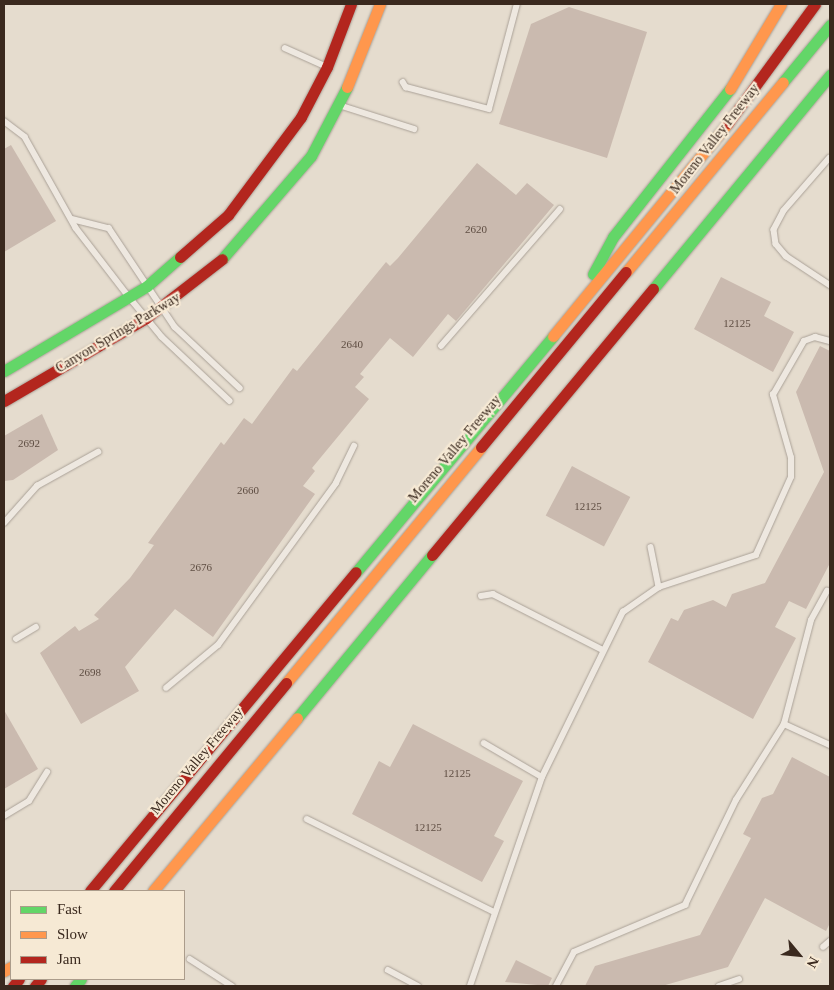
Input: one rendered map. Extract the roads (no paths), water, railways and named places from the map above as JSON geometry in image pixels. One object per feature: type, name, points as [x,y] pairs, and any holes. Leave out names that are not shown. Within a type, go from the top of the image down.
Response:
[{"type":"main road","name":"Canyon Springs Parkway","points":[[4,371],[148,286],[251,189],[301,117],[327,67],[351,4]]},
{"type":"main road","name":"Canyon Springs Parkway","points":[[4,401],[162,308],[234,250],[274,206],[311,156],[339,104],[380,4]]},
{"type":"main road","points":[[577,302],[614,237],[733,85],[781,4]]},
{"type":"main road","name":"Moreno Valley Freeway","points":[[91,890],[577,302],[709,149],[816,4]]},
{"type":"main road","points":[[115,890],[830,25]]},
{"type":"main road","points":[[154,890],[830,75]]},
{"type":"lane","points":[[403,82],[406,87],[489,109],[517,4]]},
{"type":"lane","points":[[285,48],[327,67]]},
{"type":"lane","points":[[339,104],[414,130]]},
{"type":"lane","points":[[4,121],[25,137],[72,219],[146,318],[230,401]]},
{"type":"lane","points":[[830,158],[784,210],[774,230],[776,244],[786,256],[830,285]]},
{"type":"lane","points":[[441,346],[560,209]]},
{"type":"lane","points":[[72,219],[109,228],[175,327],[240,388]]},
{"type":"lane","points":[[470,986],[542,777],[623,612],[659,587],[756,555],[791,476],[791,458],[773,396],[804,341],[815,337],[830,341]]},
{"type":"lane","points":[[166,688],[218,645],[336,483],[354,446]]},
{"type":"lane","points":[[4,523],[36,486],[98,452]]},
{"type":"lane","points":[[651,547],[659,587]]},
{"type":"lane","points":[[556,986],[574,952],[685,905],[736,800],[784,724],[811,620],[827,591]]},
{"type":"lane","points":[[481,596],[493,594],[603,650]]},
{"type":"lane","points":[[16,638],[36,627]]},
{"type":"lane","points":[[784,724],[830,745]]},
{"type":"lane","points":[[484,743],[542,777]]},
{"type":"lane","points":[[4,816],[29,802],[48,772]]},
{"type":"lane","points":[[308,819],[494,912]]},
{"type":"lane","points":[[830,941],[823,947],[830,946]]},
{"type":"lane","points":[[190,959],[232,986]]},
{"type":"lane","points":[[388,970],[418,986]]},
{"type":"lane","points":[[719,986],[739,979]]}]
